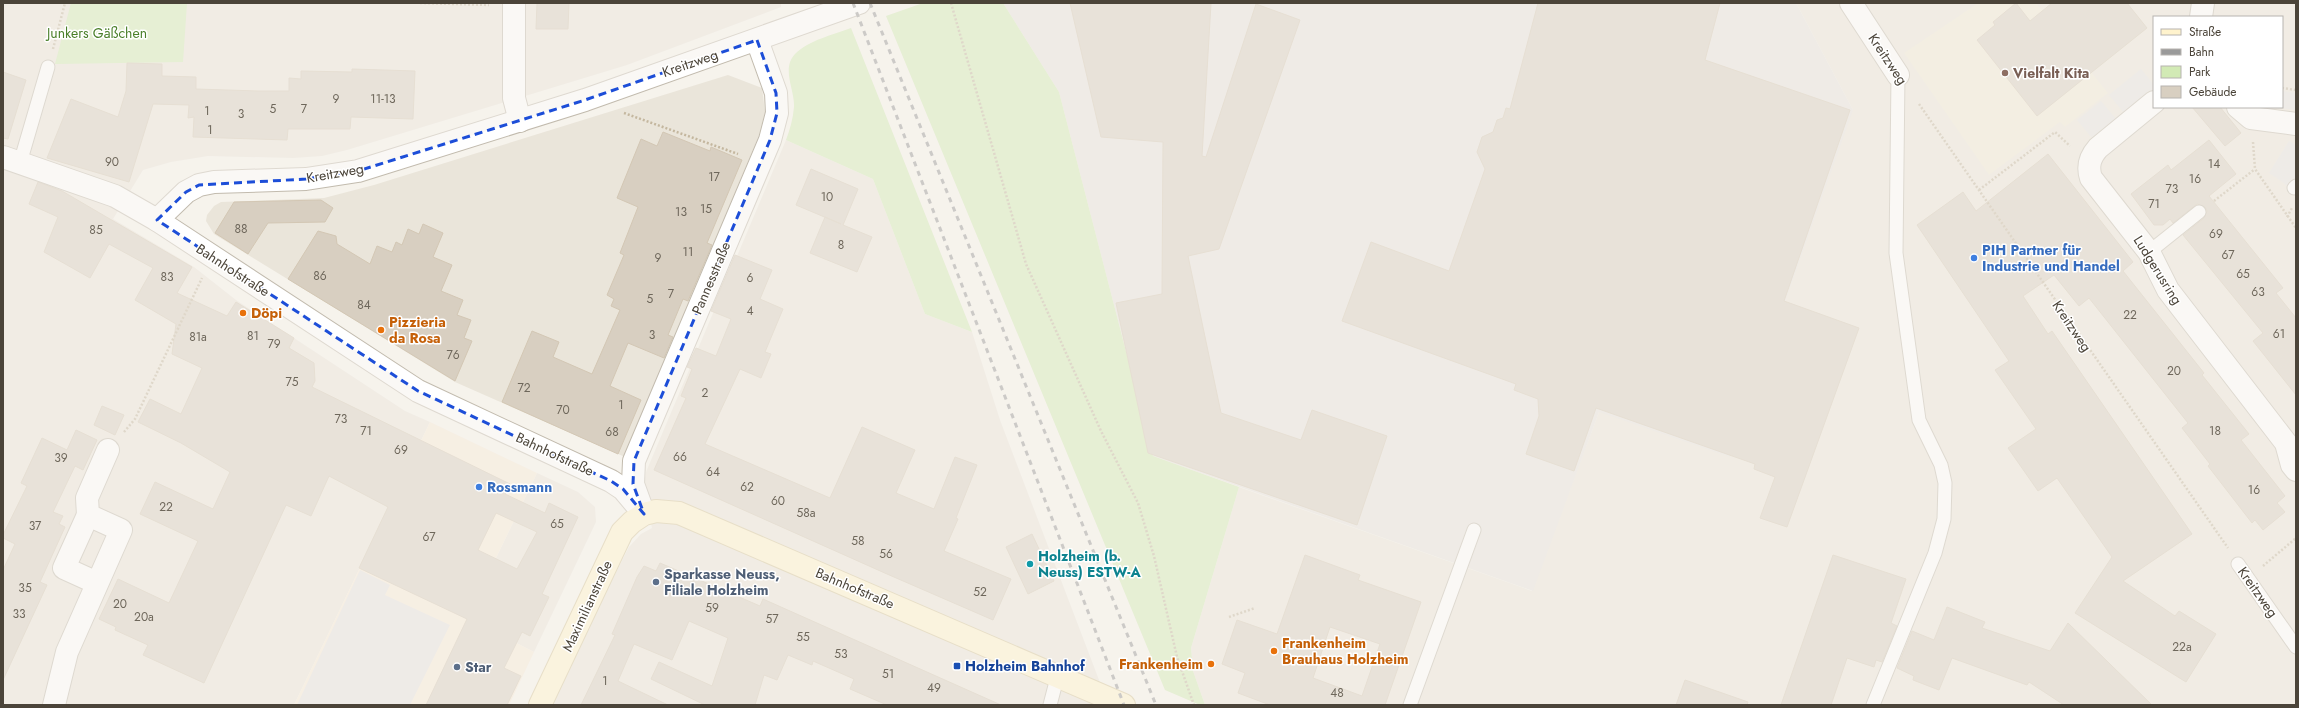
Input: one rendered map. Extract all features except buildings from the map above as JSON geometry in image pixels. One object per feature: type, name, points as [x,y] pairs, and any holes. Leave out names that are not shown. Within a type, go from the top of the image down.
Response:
[{"type":"main road","name":"Bahnhofstraße","points":[[644,514],[656,511],[679,513],[971,638],[1057,678],[1124,705]]},
{"type":"main road","name":"Maximilianstraße","points":[[540,705],[622,532],[632,522],[644,514]]},
{"type":"street","name":"Kreitzweg","points":[[157,220],[186,192],[199,185],[214,182],[306,179],[358,171],[520,121],[757,40],[859,3]]},
{"type":"street","name":"Kreitzweg","points":[[1851,3],[1898,75]]},
{"type":"street","points":[[2201,16],[2203,3]]},
{"type":"street","points":[[514,4],[514,98],[520,121]]},
{"type":"street","name":"Pannesstraße","points":[[644,514],[633,484],[634,461],[770,140],[777,113],[776,93],[757,40]]},
{"type":"street","points":[[2089,165],[2092,155],[2098,148],[2153,103]]},
{"type":"street","points":[[2245,113],[2296,124]]},
{"type":"street","name":"Bahnhofstraße","points":[[11,160],[115,196],[157,220],[418,391],[611,481],[632,498],[644,514]]},
{"type":"street","name":"Ludgerusring","points":[[2089,165],[2091,178],[2149,252],[2168,290],[2286,444],[2292,465],[2296,470]]},
{"type":"street","points":[[97,583],[64,568],[88,515],[87,498],[108,450]]},
{"type":"street","points":[[54,705],[67,652],[121,530],[88,515]]},
{"type":"lane","points":[[11,160],[48,67]]},
{"type":"lane","points":[[1873,705],[1941,535],[1946,501],[1945,483],[1941,465],[1919,420],[1896,252],[1898,75]]},
{"type":"lane","points":[[2149,252],[2199,212]]},
{"type":"lane","points":[[1410,705],[1474,530]]},
{"type":"lane","name":"Kreitzweg","points":[[2238,564],[2296,647]]},
{"type":"lane","points":[[1050,705],[1057,678]]},
{"type":"path","points":[[48,67],[65,3]]},
{"type":"path","points":[[420,3],[514,4]]},
{"type":"path","points":[[951,3],[1026,264],[1101,431],[1138,503],[1154,556],[1177,657],[1194,705]]},
{"type":"path","name":"Kreitzweg","points":[[1898,75],[2238,564]]},
{"type":"path","points":[[2283,88],[2296,90]]},
{"type":"path","points":[[622,112],[760,163]]},
{"type":"path","points":[[2245,113],[2255,169],[2296,228]]},
{"type":"path","points":[[1979,190],[2056,132],[2089,165]]},
{"type":"path","points":[[2212,203],[2255,169]]},
{"type":"path","points":[[2287,217],[2296,203]]},
{"type":"path","points":[[108,450],[135,419],[203,276],[215,258]]},
{"type":"path","points":[[2248,578],[2296,538]]},
{"type":"path","points":[[1228,617],[1255,608]]},
{"type":"highlighted area","points":[[757,40],[776,93],[777,113],[770,140],[634,461],[633,484],[644,514],[623,489],[611,481],[418,391],[157,220],[186,192],[199,185],[306,179],[358,171],[585,100]]},
{"type":"shaded area","points":[[3,3],[781,3],[781,7],[627,65],[347,150],[322,156],[293,158],[208,156],[171,162],[143,170],[113,219],[194,267],[236,300],[405,411],[430,422],[294,705],[3,705]]},
{"type":"shaded area","points":[[1003,3],[1796,3],[1853,110],[1730,457],[1599,412],[1533,591],[1153,456],[1059,92]]},
{"type":"shaded area","points":[[1796,3],[2296,3],[2296,705],[1205,705],[1193,671],[1191,648],[1239,487],[1532,591],[1599,412],[1853,110]]},
{"type":"shaded area","name":"Vielfalt Kita","points":[[1978,3],[2036,3],[2108,93],[2065,127],[2060,122],[1989,175],[1904,53]]},
{"type":"shaded area","points":[[2141,69],[2153,84],[2153,90],[2124,113],[2109,95]]},
{"type":"shaded area","points":[[728,75],[762,88],[765,112],[759,135],[625,457],[455,382],[214,234],[206,221],[207,215],[214,206],[221,202],[324,198],[374,185]]},
{"type":"shaded area","points":[[2283,91],[2296,93],[2296,110],[2280,108],[2283,108]]},
{"type":"shaded area","points":[[2101,101],[2116,119],[2092,138],[2077,120]]},
{"type":"shaded area","points":[[786,140],[873,179],[925,314],[972,332],[1000,420],[1104,693],[1097,705],[552,705],[576,650],[629,547],[641,534],[652,528],[644,486],[646,472]]},
{"type":"shaded area","points":[[2289,141],[2296,145],[2296,196],[2284,183],[2269,173]]},
{"type":"shaded area","points":[[430,422],[537,473],[467,618],[534,652],[509,705],[294,705]]},
{"type":"shaded area","points":[[537,473],[578,492],[595,507],[596,522],[534,652],[467,618]]},
{"type":"shaded area","points":[[360,570],[390,585],[385,595],[450,625],[410,705],[297,705]]},
{"type":"green space","name":"Junkers Gäßchen","points":[[71,3],[187,3],[183,62],[55,64]]},
{"type":"green space","points":[[923,3],[1003,3],[1059,92],[1153,456],[1239,487],[1191,648],[1193,671],[1205,705],[1200,705],[1165,690],[886,16]]},
{"type":"green space","points":[[851,28],[972,332],[925,314],[873,179],[786,140],[794,107],[789,73],[791,60],[795,54],[807,45]]},
{"type":"railway","points":[[853,3],[1124,705]]},
{"type":"railway","points":[[870,3],[1156,705]]},
{"type":"place","name":"Vielfalt Kita","points":[[2005,73]]},
{"type":"place","name":"PIH Partner für Industrie und Handel","points":[[1974,258]]},
{"type":"place","name":"Döpi","points":[[243,313]]},
{"type":"place","name":"Pizzieria da Rosa","points":[[381,330]]},
{"type":"place","name":"Rossmann","points":[[479,487]]},
{"type":"place","name":"Holzheim (b. Neuss) ESTW-A","points":[[1030,564]]},
{"type":"place","name":"Sparkasse Neuss, Filiale Holzheim","points":[[656,582]]},
{"type":"place","name":"Frankenheim Brauhaus Holzheim","points":[[1274,651]]},
{"type":"place","name":"Frankenheim","points":[[1211,664]]},
{"type":"place","name":"Holzheim Bahnhof","points":[[957,666]]},
{"type":"place","name":"Star","points":[[457,667]]}]
